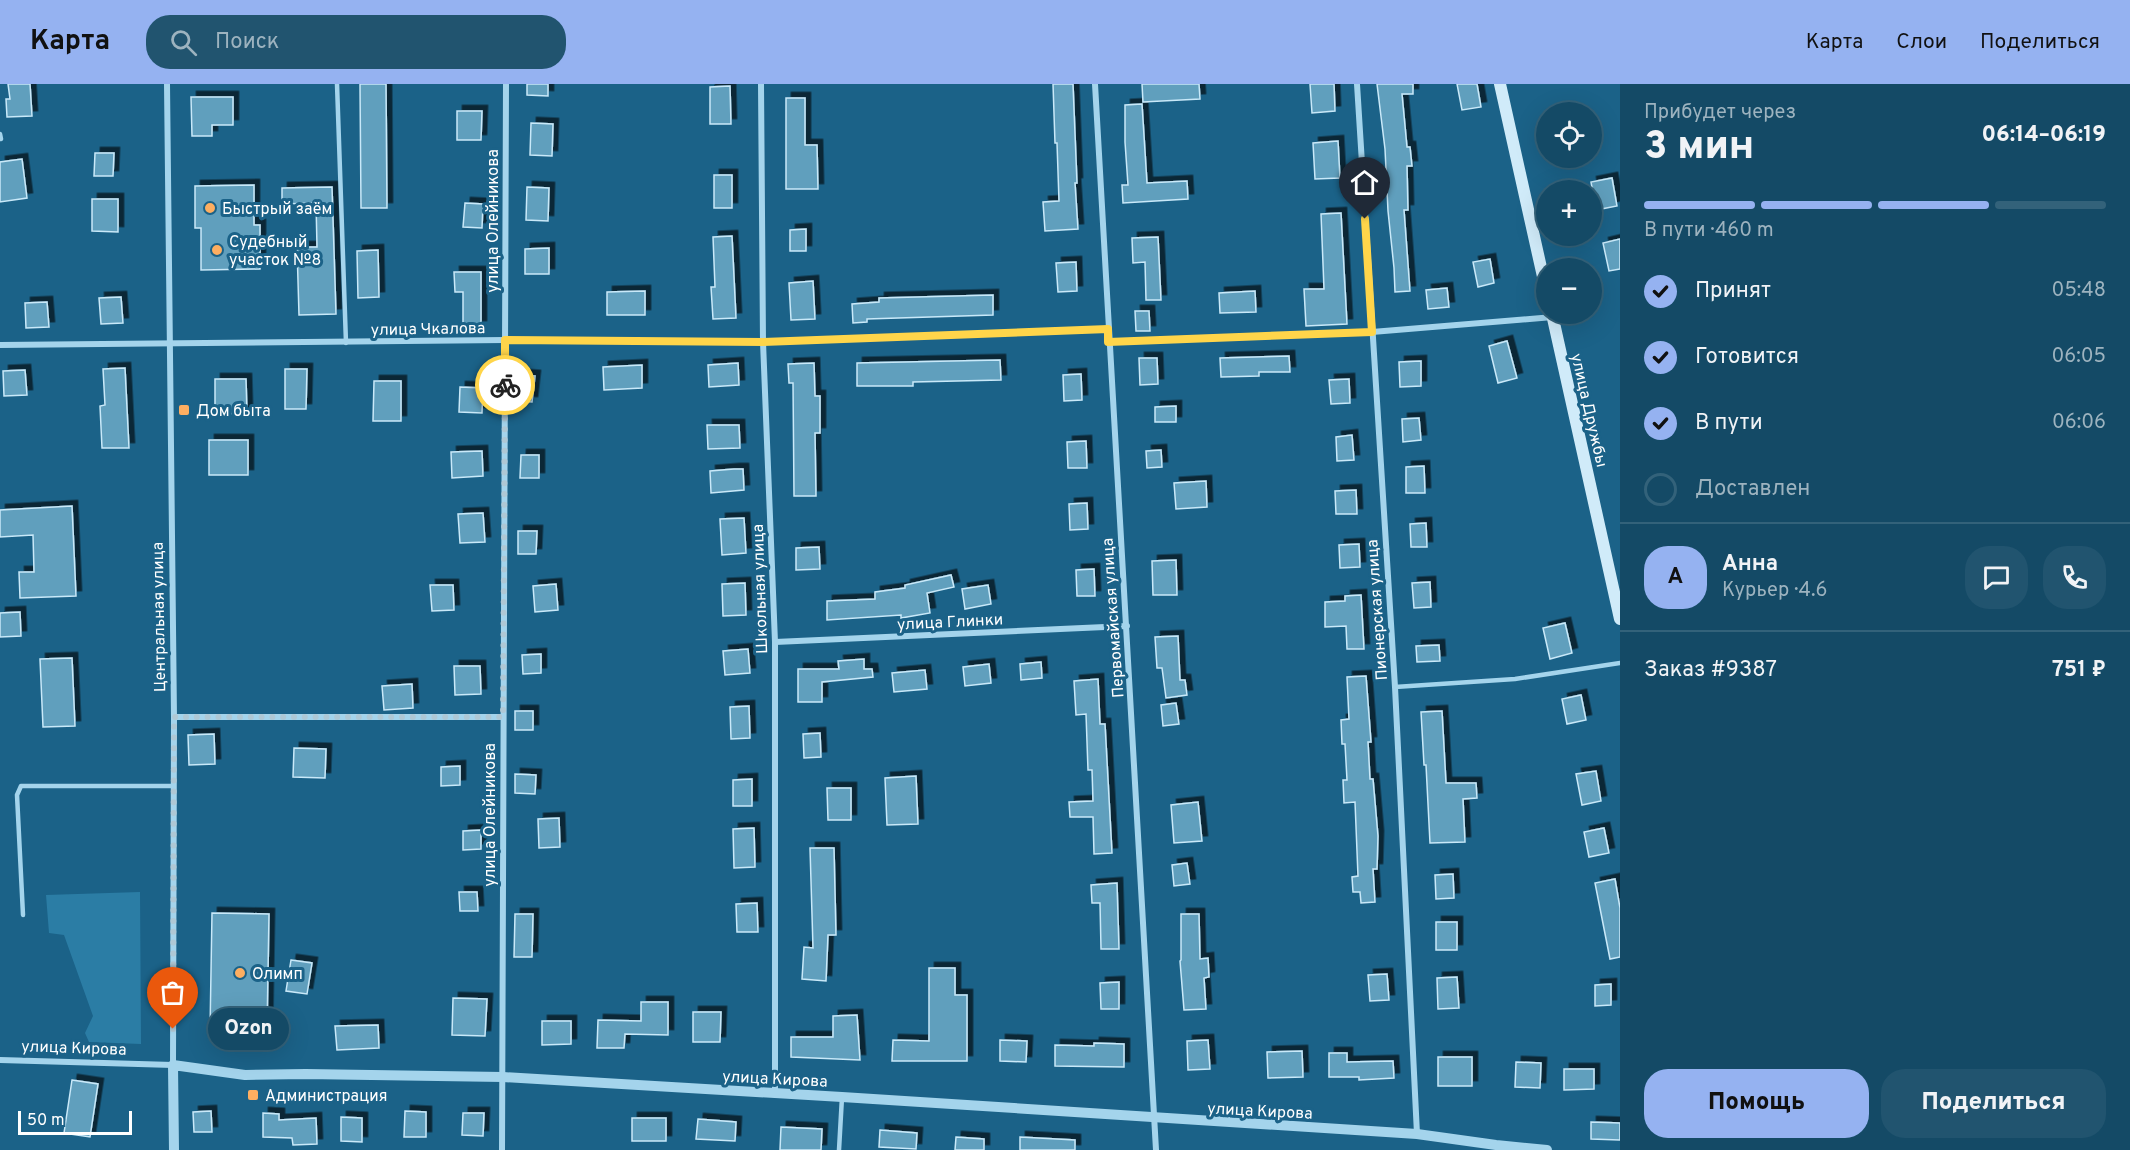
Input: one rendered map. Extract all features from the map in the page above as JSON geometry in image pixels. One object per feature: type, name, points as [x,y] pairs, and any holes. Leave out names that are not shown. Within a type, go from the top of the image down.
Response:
[{"type":"main road","points":[[1500,84],[1539,258]]},
{"type":"main road","name":"улица Дружбы","points":[[1554,324],[1620,619]]},
{"type":"street","name":"Центральная улица","points":[[167,84],[174,717],[174,1150]]},
{"type":"street","name":"улица Олейникова","points":[[502,1150],[506,84]]},
{"type":"street","name":"Школьная улица","points":[[761,84],[763,342],[775,642],[775,1093]]},
{"type":"street","name":"Первомайская улица","points":[[1095,84],[1156,1150]]},
{"type":"street","name":"Пионерская улица","points":[[1357,84],[1395,687],[1417,1134]]},
{"type":"street","points":[[1108,342],[1372,332],[1536,317]]},
{"type":"street","name":"улица Чкалова","points":[[0,345],[505,340],[763,342],[1108,329]]},
{"type":"street","name":"улица Глинки","points":[[775,642],[1127,626]]},
{"type":"street","points":[[174,717],[503,717]]},
{"type":"street","name":"улица Кирова","points":[[0,1060],[173,1065],[244,1075],[503,1077],[1417,1134],[1547,1150]]},
{"type":"lane","points":[[337,84],[346,343]]},
{"type":"lane","points":[[0,134],[1,139]]},
{"type":"lane","points":[[1395,687],[1515,679],[1620,663]]},
{"type":"lane","points":[[23,915],[17,795],[21,786],[173,786]]},
{"type":"lane","points":[[839,1150],[842,1097]]},
{"type":"shaded area","points":[[140,892],[141,1044],[89,1042],[85,1033],[93,1016],[64,935],[49,933],[46,895]]},
{"type":"building","points":[[8,84],[30,84],[32,116],[7,117],[6,99],[10,99]]},
{"type":"building","points":[[360,84],[386,84],[387,208],[361,208]]},
{"type":"building","points":[[527,84],[548,84],[548,96],[527,95]]},
{"type":"building","points":[[1053,84],[1073,84],[1078,229],[1045,231],[1043,202],[1059,201]]},
{"type":"building","points":[[1142,84],[1199,84],[1200,99],[1143,102]]},
{"type":"building","points":[[1310,84],[1334,84],[1335,111],[1312,113]]},
{"type":"building","points":[[1377,84],[1413,84],[1413,94],[1402,94],[1407,147],[1410,147],[1412,166],[1407,166],[1408,210],[1404,210],[1410,291],[1395,292],[1385,149]]},
{"type":"building","points":[[1457,84],[1477,84],[1481,107],[1462,110]]},
{"type":"building","points":[[730,86],[731,124],[710,124],[710,87]]},
{"type":"building","points":[[191,97],[233,97],[233,125],[212,125],[212,136],[192,136]]},
{"type":"building","points":[[786,98],[805,98],[805,145],[817,145],[818,189],[786,189]]},
{"type":"building","points":[[1142,104],[1147,183],[1187,181],[1188,199],[1123,203],[1122,185],[1128,185],[1125,105]]},
{"type":"building","points":[[457,111],[482,111],[481,140],[457,140]]},
{"type":"building","points":[[531,123],[553,124],[552,156],[530,155]]},
{"type":"building","points":[[1338,141],[1340,178],[1315,179],[1313,143]]},
{"type":"building","points":[[95,153],[114,153],[113,176],[94,176]]},
{"type":"building","points":[[22,159],[27,198],[0,202],[0,162]]},
{"type":"building","points":[[714,175],[732,175],[732,208],[714,208]]},
{"type":"building","points":[[1612,178],[1617,206],[1602,209],[1602,180]]},
{"type":"building","points":[[254,185],[254,225],[260,225],[260,269],[201,270],[201,228],[195,228],[195,186]]},
{"type":"building","points":[[332,187],[336,314],[299,315],[297,247],[317,247],[316,203],[282,204],[282,188]]},
{"type":"building","points":[[527,187],[549,188],[548,221],[526,220]]},
{"type":"building","points":[[92,199],[118,199],[118,232],[92,231]]},
{"type":"building","points":[[465,203],[483,204],[482,228],[463,227]]},
{"type":"building","points":[[1341,213],[1347,324],[1306,326],[1304,289],[1324,289],[1321,214]]},
{"type":"building","points":[[806,229],[806,251],[790,251],[790,230]]},
{"type":"building","points":[[732,236],[736,318],[713,319],[711,287],[715,287],[713,237]]},
{"type":"building","points":[[1158,237],[1161,300],[1146,300],[1145,262],[1133,263],[1132,238]]},
{"type":"building","points":[[1620,239],[1620,269],[1609,271],[1603,243]]},
{"type":"building","points":[[549,248],[549,274],[525,274],[525,249]]},
{"type":"building","points":[[378,250],[379,297],[358,298],[357,251]]},
{"type":"building","points":[[1490,259],[1494,283],[1478,287],[1473,262]]},
{"type":"building","points":[[1076,262],[1077,291],[1058,292],[1056,263]]},
{"type":"building","points":[[454,272],[481,272],[481,326],[463,326],[463,292],[455,292]]},
{"type":"building","points":[[813,281],[815,319],[791,320],[789,283]]},
{"type":"building","points":[[1447,288],[1449,307],[1428,309],[1426,290]]},
{"type":"building","points":[[645,291],[645,315],[607,315],[607,292]]},
{"type":"building","points":[[1255,291],[1256,312],[1220,313],[1219,293]]},
{"type":"building","points":[[993,295],[993,315],[867,319],[867,322],[853,323],[852,304],[879,302],[879,298]]},
{"type":"building","points":[[121,297],[123,323],[101,324],[99,298]]},
{"type":"building","points":[[47,302],[49,327],[26,328],[25,303]]},
{"type":"building","points":[[1135,311],[1149,311],[1150,331],[1136,331]]},
{"type":"building","points":[[1507,341],[1517,378],[1498,383],[1489,346]]},
{"type":"building","points":[[1289,356],[1290,372],[1259,372],[1259,376],[1221,377],[1220,358]]},
{"type":"building","points":[[1139,358],[1157,358],[1158,384],[1140,385]]},
{"type":"building","points":[[1000,360],[1001,380],[913,382],[913,386],[857,386],[857,363]]},
{"type":"building","points":[[1421,361],[1421,386],[1400,387],[1399,362]]},
{"type":"building","points":[[738,363],[739,385],[709,387],[708,365]]},
{"type":"building","points":[[814,363],[815,396],[820,396],[820,433],[815,433],[816,496],[794,496],[793,383],[789,383],[788,364]]},
{"type":"building","points":[[642,365],[642,388],[604,390],[603,367]]},
{"type":"building","points":[[125,368],[129,448],[102,448],[100,406],[105,405],[103,369]]},
{"type":"building","points":[[285,369],[307,369],[306,409],[285,409]]},
{"type":"building","points":[[25,370],[27,395],[4,396],[3,371]]},
{"type":"building","points":[[1081,374],[1082,400],[1064,401],[1063,375]]},
{"type":"building","points":[[521,375],[535,376],[532,402],[518,401]]},
{"type":"building","points":[[215,379],[246,379],[247,413],[215,414]]},
{"type":"building","points":[[1349,379],[1350,403],[1331,404],[1329,380]]},
{"type":"building","points":[[374,381],[401,381],[401,421],[373,421]]},
{"type":"building","points":[[460,387],[483,388],[482,413],[459,412]]},
{"type":"building","points":[[1176,406],[1176,422],[1155,422],[1155,407]]},
{"type":"building","points":[[1419,418],[1421,440],[1403,442],[1402,419]]},
{"type":"building","points":[[707,425],[739,425],[740,448],[708,449]]},
{"type":"building","points":[[1352,435],[1354,460],[1337,461],[1336,437]]},
{"type":"building","points":[[209,440],[248,440],[248,475],[209,475]]},
{"type":"building","points":[[1086,441],[1087,468],[1068,468],[1067,442]]},
{"type":"building","points":[[1161,450],[1162,467],[1147,468],[1146,451]]},
{"type":"building","points":[[482,451],[483,476],[452,478],[451,452]]},
{"type":"building","points":[[521,455],[539,455],[539,478],[520,478]]},
{"type":"building","points":[[1424,466],[1425,493],[1406,493],[1406,467]]},
{"type":"building","points":[[743,469],[744,490],[711,493],[710,471]]},
{"type":"building","points":[[1206,481],[1207,507],[1176,509],[1174,483]]},
{"type":"building","points":[[1356,490],[1357,514],[1336,514],[1335,491]]},
{"type":"building","points":[[1087,503],[1088,529],[1070,530],[1069,504]]},
{"type":"building","points":[[72,506],[76,596],[20,598],[19,572],[34,572],[33,535],[0,537],[0,510]]},
{"type":"building","points":[[483,513],[485,542],[460,543],[458,514]]},
{"type":"building","points":[[744,518],[746,553],[722,555],[720,519]]},
{"type":"building","points":[[1426,523],[1427,547],[1411,547],[1410,524]]},
{"type":"building","points":[[518,531],[537,531],[536,554],[518,554]]},
{"type":"building","points":[[1359,544],[1360,567],[1340,568],[1339,545]]},
{"type":"building","points":[[819,547],[820,569],[796,570],[796,548]]},
{"type":"building","points":[[1176,560],[1177,595],[1153,595],[1152,561]]},
{"type":"building","points":[[1094,569],[1095,596],[1077,596],[1076,570]]},
{"type":"building","points":[[951,575],[954,587],[927,593],[930,613],[901,618],[901,615],[827,620],[827,601],[875,599],[875,592],[905,588],[905,585]]},
{"type":"building","points":[[1430,582],[1431,607],[1414,608],[1412,583]]},
{"type":"building","points":[[745,583],[746,615],[723,616],[722,584]]},
{"type":"building","points":[[556,584],[558,610],[535,612],[533,586]]},
{"type":"building","points":[[430,585],[453,585],[454,610],[432,611]]},
{"type":"building","points":[[988,585],[991,604],[965,609],[962,589]]},
{"type":"building","points":[[1361,595],[1364,649],[1347,649],[1346,626],[1325,627],[1325,602],[1345,601],[1345,596]]},
{"type":"building","points":[[20,612],[21,636],[0,637],[0,613]]},
{"type":"building","points":[[1565,623],[1572,653],[1550,659],[1543,628]]},
{"type":"building","points":[[1178,636],[1180,680],[1185,680],[1187,695],[1166,698],[1162,668],[1157,668],[1155,637]]},
{"type":"building","points":[[1439,645],[1440,661],[1417,662],[1416,646]]},
{"type":"building","points":[[748,649],[750,673],[725,675],[723,651]]},
{"type":"building","points":[[541,654],[541,673],[523,674],[522,655]]},
{"type":"building","points":[[72,658],[75,726],[43,727],[40,659]]},
{"type":"building","points":[[864,659],[864,669],[872,669],[873,677],[822,682],[822,702],[798,702],[798,669],[839,669],[838,661]]},
{"type":"building","points":[[1041,662],[1042,678],[1021,680],[1020,664]]},
{"type":"building","points":[[989,664],[991,683],[965,686],[963,667]]},
{"type":"building","points":[[454,666],[480,666],[481,694],[455,695]]},
{"type":"building","points":[[925,670],[927,689],[894,692],[892,673]]},
{"type":"building","points":[[1366,676],[1371,742],[1368,742],[1370,779],[1373,779],[1378,836],[1377,869],[1373,869],[1375,902],[1361,903],[1360,892],[1353,892],[1352,877],[1358,876],[1355,802],[1344,803],[1343,780],[1347,780],[1341,720],[1349,719],[1347,677]]},
{"type":"building","points":[[1098,679],[1100,724],[1105,724],[1112,853],[1094,854],[1093,817],[1070,817],[1069,802],[1093,801],[1092,770],[1088,770],[1086,714],[1076,715],[1074,681]]},
{"type":"building","points":[[412,684],[413,708],[384,710],[382,686]]},
{"type":"building","points":[[1581,695],[1586,720],[1567,724],[1562,699]]},
{"type":"building","points":[[1176,703],[1179,724],[1163,726],[1161,705]]},
{"type":"building","points":[[749,706],[750,738],[731,739],[730,707]]},
{"type":"building","points":[[515,711],[533,711],[533,730],[515,730]]},
{"type":"building","points":[[1442,711],[1446,783],[1476,783],[1477,798],[1463,799],[1465,842],[1430,843],[1421,712]]},
{"type":"building","points":[[820,733],[821,757],[804,758],[803,734]]},
{"type":"building","points":[[214,734],[215,764],[189,765],[188,735]]},
{"type":"building","points":[[294,748],[326,749],[325,778],[293,777]]},
{"type":"building","points":[[460,766],[460,785],[441,786],[441,767]]},
{"type":"building","points":[[1596,771],[1601,801],[1582,805],[1576,774]]},
{"type":"building","points":[[515,774],[536,775],[535,794],[515,793]]},
{"type":"building","points":[[916,776],[918,824],[887,825],[885,778]]},
{"type":"building","points":[[752,779],[752,806],[733,806],[733,780]]},
{"type":"building","points":[[827,788],[851,788],[851,820],[828,820]]},
{"type":"building","points":[[1198,802],[1202,841],[1174,843],[1171,805]]},
{"type":"building","points":[[559,818],[560,847],[539,848],[538,819]]},
{"type":"building","points":[[754,828],[755,867],[734,868],[733,829]]},
{"type":"building","points":[[1604,828],[1609,853],[1589,857],[1584,832]]},
{"type":"building","points":[[481,830],[481,849],[463,850],[463,831]]},
{"type":"building","points":[[810,848],[834,848],[836,935],[828,935],[826,981],[802,979],[804,947],[813,948]]},
{"type":"building","points":[[1187,863],[1190,884],[1174,886],[1172,865]]},
{"type":"building","points":[[1453,874],[1454,898],[1436,899],[1435,875]]},
{"type":"building","points":[[1615,879],[1620,908],[1620,957],[1610,959],[1595,883]]},
{"type":"building","points":[[1117,883],[1119,949],[1101,949],[1100,903],[1092,903],[1091,885]]},
{"type":"building","points":[[459,892],[477,892],[478,911],[460,911]]},
{"type":"building","points":[[757,903],[758,932],[737,932],[736,904]]},
{"type":"building","name":"Олимп","points":[[212,913],[269,914],[267,1032],[210,1031]]},
{"type":"building","points":[[515,914],[533,914],[532,957],[514,957]]},
{"type":"building","points":[[1181,914],[1199,914],[1200,959],[1208,958],[1209,977],[1204,978],[1206,1009],[1184,1010],[1180,961]]},
{"type":"building","points":[[1436,922],[1457,922],[1457,950],[1436,950]]},
{"type":"building","points":[[291,960],[312,963],[307,994],[286,991]]},
{"type":"building","points":[[929,968],[955,968],[955,995],[967,995],[967,1061],[892,1061],[893,1040],[929,1041]]},
{"type":"building","points":[[1387,974],[1389,1000],[1370,1001],[1368,975]]},
{"type":"building","points":[[1457,977],[1459,1008],[1438,1009],[1437,978]]},
{"type":"building","points":[[1119,982],[1119,1009],[1101,1009],[1100,983]]},
{"type":"building","points":[[1611,984],[1611,1005],[1595,1006],[1595,985]]},
{"type":"building","points":[[453,998],[487,999],[485,1036],[452,1035]]},
{"type":"building","points":[[641,1002],[668,1002],[668,1035],[625,1034],[624,1048],[597,1048],[598,1020],[641,1021]]},
{"type":"building","points":[[693,1012],[721,1012],[720,1042],[693,1042]]},
{"type":"building","points":[[857,1015],[860,1060],[791,1057],[791,1037],[833,1037],[833,1016]]},
{"type":"building","points":[[542,1021],[571,1021],[571,1044],[542,1045]]},
{"type":"building","points":[[378,1025],[379,1048],[337,1050],[335,1026]]},
{"type":"building","points":[[1000,1040],[1027,1041],[1026,1062],[1000,1061]]},
{"type":"building","points":[[1208,1040],[1210,1069],[1188,1070],[1187,1041]]},
{"type":"building","points":[[1094,1043],[1124,1044],[1124,1067],[1055,1066],[1055,1045],[1094,1046]]},
{"type":"building","points":[[1302,1051],[1303,1077],[1268,1078],[1267,1052]]},
{"type":"building","points":[[1329,1053],[1347,1053],[1347,1062],[1393,1061],[1394,1078],[1359,1080],[1359,1077],[1329,1077]]},
{"type":"building","points":[[1438,1057],[1472,1057],[1472,1086],[1438,1086]]},
{"type":"building","points":[[1516,1062],[1541,1063],[1540,1088],[1515,1087]]},
{"type":"building","points":[[1564,1069],[1594,1069],[1594,1089],[1564,1090]]},
{"type":"building","points":[[72,1080],[98,1084],[90,1137],[64,1133]]},
{"type":"building","points":[[211,1111],[212,1132],[194,1132],[193,1112]]},
{"type":"building","points":[[405,1111],[426,1112],[426,1137],[404,1137]]},
{"type":"building","points":[[263,1113],[279,1114],[279,1120],[316,1118],[317,1144],[293,1145],[292,1138],[263,1137]]},
{"type":"building","points":[[463,1113],[484,1113],[483,1136],[462,1135]]},
{"type":"building","points":[[341,1117],[362,1118],[362,1142],[341,1141]]},
{"type":"building","points":[[632,1118],[666,1118],[666,1141],[632,1141]]},
{"type":"building","points":[[698,1119],[736,1122],[735,1141],[696,1139]]},
{"type":"building","points":[[1591,1122],[1620,1123],[1620,1140],[1591,1139]]},
{"type":"building","points":[[781,1127],[822,1129],[821,1150],[780,1150]]},
{"type":"building","points":[[880,1130],[917,1133],[916,1149],[879,1147]]},
{"type":"building","points":[[956,1137],[984,1139],[984,1150],[955,1150]]},
{"type":"building","points":[[1020,1137],[1075,1140],[1075,1150],[1020,1150]]},
{"type":"way so far","points":[[173,1029],[174,717],[503,717],[505,385]]},
{"type":"place","name":"Быстрый заём","points":[[210,208]]},
{"type":"place","name":"Судебный участок №8","points":[[217,250]]},
{"type":"place","name":"Дом быта","points":[[184,410]]},
{"type":"place","name":"Олимп","points":[[240,973]]},
{"type":"place","name":"Ozon","points":[[173,1029]]},
{"type":"place","name":"Администрация","points":[[253,1095]]},
{"type":"route","points":[[505,385],[505,340],[763,342],[1108,329],[1108,342],[1372,332],[1365,219]]}]
